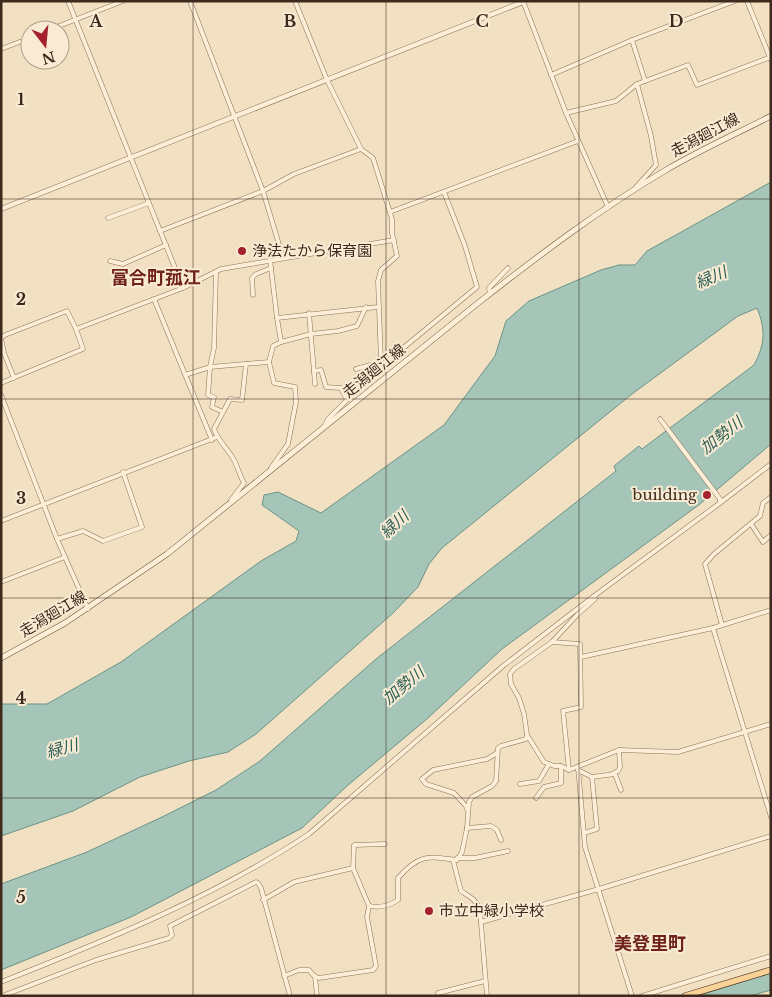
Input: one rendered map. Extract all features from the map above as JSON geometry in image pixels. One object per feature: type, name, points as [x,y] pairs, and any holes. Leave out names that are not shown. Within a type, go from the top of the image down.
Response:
[{"type":"main road","name":"走潟廻江線","points":[[1,658],[88,609],[167,554],[490,294],[608,207],[695,154],[771,116]]},
{"type":"main road","points":[[684,996],[771,970]]},
{"type":"street","points":[[68,1],[183,288]]},
{"type":"street","points":[[70,21],[123,1]]},
{"type":"street","points":[[190,1],[263,191],[283,258]]},
{"type":"street","points":[[295,1],[327,80],[361,149],[373,158],[390,212],[397,256],[381,270],[378,281],[381,362]]},
{"type":"street","points":[[552,75],[632,40],[735,1]]},
{"type":"street","points":[[566,113],[616,101],[637,84],[688,65],[697,85],[770,58],[747,1]]},
{"type":"street","points":[[1,209],[524,2],[566,113],[608,207]]},
{"type":"street","points":[[632,40],[645,81]]},
{"type":"street","points":[[1,50],[20,42]]},
{"type":"street","points":[[631,192],[656,165],[651,136],[637,84]]},
{"type":"street","points":[[390,212],[578,141]]},
{"type":"street","points":[[160,231],[263,191],[294,174],[361,149]]},
{"type":"street","points":[[356,368],[381,362],[385,363],[477,286],[465,246],[444,192]]},
{"type":"street","points":[[108,218],[149,203]]},
{"type":"street","points":[[76,329],[183,288],[216,272],[270,260],[394,240]]},
{"type":"street","points":[[110,261],[123,264],[166,245]]},
{"type":"street","points":[[270,260],[276,318],[281,342]]},
{"type":"street","points":[[253,295],[252,278],[256,274],[271,268]]},
{"type":"street","points":[[490,294],[489,288],[508,268]]},
{"type":"street","points":[[216,272],[214,348],[208,395],[214,397],[212,407],[223,412]]},
{"type":"street","points":[[154,299],[212,440]]},
{"type":"street","points":[[266,474],[288,444],[296,402],[295,387],[274,383],[270,362],[273,346],[310,334],[338,331],[357,326],[366,307]]},
{"type":"street","points":[[276,318],[378,307]]},
{"type":"street","points":[[1,383],[14,378],[83,349],[69,313],[65,311],[1,338],[14,378]]},
{"type":"street","points":[[309,313],[315,384]]},
{"type":"street","points":[[185,375],[210,368],[270,362]]},
{"type":"street","points":[[227,506],[244,483],[234,461],[222,442],[216,437],[214,430],[230,399],[242,400],[246,364]]},
{"type":"street","points":[[314,371],[321,370],[326,387],[341,388],[346,400],[328,419],[324,427]]},
{"type":"street","points":[[1,394],[57,539],[88,609]]},
{"type":"street","points":[[660,418],[720,501]]},
{"type":"street","points":[[1,521],[216,437]]},
{"type":"street","points":[[1,982],[97,944],[163,914],[281,852],[316,828],[503,666],[771,464]]},
{"type":"street","points":[[57,539],[83,531],[103,541],[142,527],[123,472]]},
{"type":"street","points":[[722,625],[705,564],[714,554],[760,516],[763,503],[771,497]]},
{"type":"street","points":[[751,524],[763,542],[771,536]]},
{"type":"street","points":[[1,582],[65,557]]},
{"type":"street","points":[[594,596],[595,599],[552,642],[514,669],[510,674],[511,684],[519,698],[524,714],[527,735],[544,762],[569,770],[619,750],[678,752],[771,724]]},
{"type":"street","points":[[581,657],[713,628],[771,610]]},
{"type":"street","points":[[713,628],[771,817]]},
{"type":"street","points":[[552,642],[580,644],[581,706],[563,711],[569,770]]},
{"type":"street","points":[[467,812],[472,797],[492,786],[496,781],[497,753],[501,746],[522,741],[526,739],[527,735]]},
{"type":"street","points":[[578,768],[592,777],[612,774],[618,771],[620,767],[619,750]]},
{"type":"street","points":[[455,859],[462,852],[467,828],[466,806],[454,793],[426,784],[422,779],[434,770],[487,759],[497,753]]},
{"type":"street","points":[[542,789],[539,781],[548,764]]},
{"type":"street","points":[[536,798],[544,787],[561,783],[561,766]]},
{"type":"street","points":[[578,768],[585,847],[632,996]]},
{"type":"street","points":[[612,774],[615,774],[621,790]]},
{"type":"street","points":[[584,833],[598,829],[592,777]]},
{"type":"street","points":[[520,784],[539,781]]},
{"type":"street","points":[[467,828],[491,826],[498,830],[501,840]]},
{"type":"street","points":[[481,922],[599,889],[771,836]]},
{"type":"street","points":[[284,976],[299,970],[309,970],[319,978],[373,970],[376,966],[367,917],[369,906],[353,868],[354,845],[385,844]]},
{"type":"street","points":[[369,906],[381,907],[393,904],[398,900],[398,878],[415,862],[426,857],[474,858],[508,851]]},
{"type":"street","points":[[455,859],[461,890],[478,904],[487,996]]},
{"type":"street","points":[[263,900],[294,882],[353,868]]},
{"type":"street","points":[[2,996],[86,963],[169,938],[172,935],[170,926],[256,882],[261,888],[290,996]]},
{"type":"street","points":[[642,996],[771,956]]},
{"type":"street","points":[[315,976],[317,996]]},
{"type":"street","points":[[438,993],[485,981]]},
{"type":"water","points":[[771,182],[771,444],[700,504],[502,649],[428,718],[347,786],[302,828],[131,917],[1,970],[1,884],[87,852],[162,817],[216,790],[260,761],[376,659],[616,471],[614,466],[639,446],[642,449],[754,365],[763,337],[762,323],[757,308],[738,316],[632,394],[442,548],[429,564],[418,587],[392,614],[256,734],[228,752],[189,761],[140,777],[73,811],[1,836],[1,704],[47,704],[121,662],[261,561],[296,541],[299,531],[262,505],[264,495],[278,492],[321,513],[444,425],[495,356],[506,321],[529,301],[601,270],[619,265],[635,265],[647,251]]},
{"type":"water","points":[[771,973],[771,990],[750,996],[697,996]]},
{"type":"place","name":"浄法たから保育園","points":[[242,251]]},
{"type":"place","name":"building","points":[[707,495]]},
{"type":"place","name":"市立中緑小学校","points":[[429,911]]},
{"type":"district","name":"富合町菰江","points":[[156,278]]},
{"type":"district","name":"美登里町","points":[[650,944]]},
{"type":"water label","name":"緑川","points":[[711,277]]},
{"type":"water label","name":"加勢川","points":[[721,435]]},
{"type":"water label","name":"緑川","points":[[394,524]]},
{"type":"water label","name":"加勢川","points":[[403,685]]},
{"type":"water label","name":"緑川","points":[[62,748]]}]
